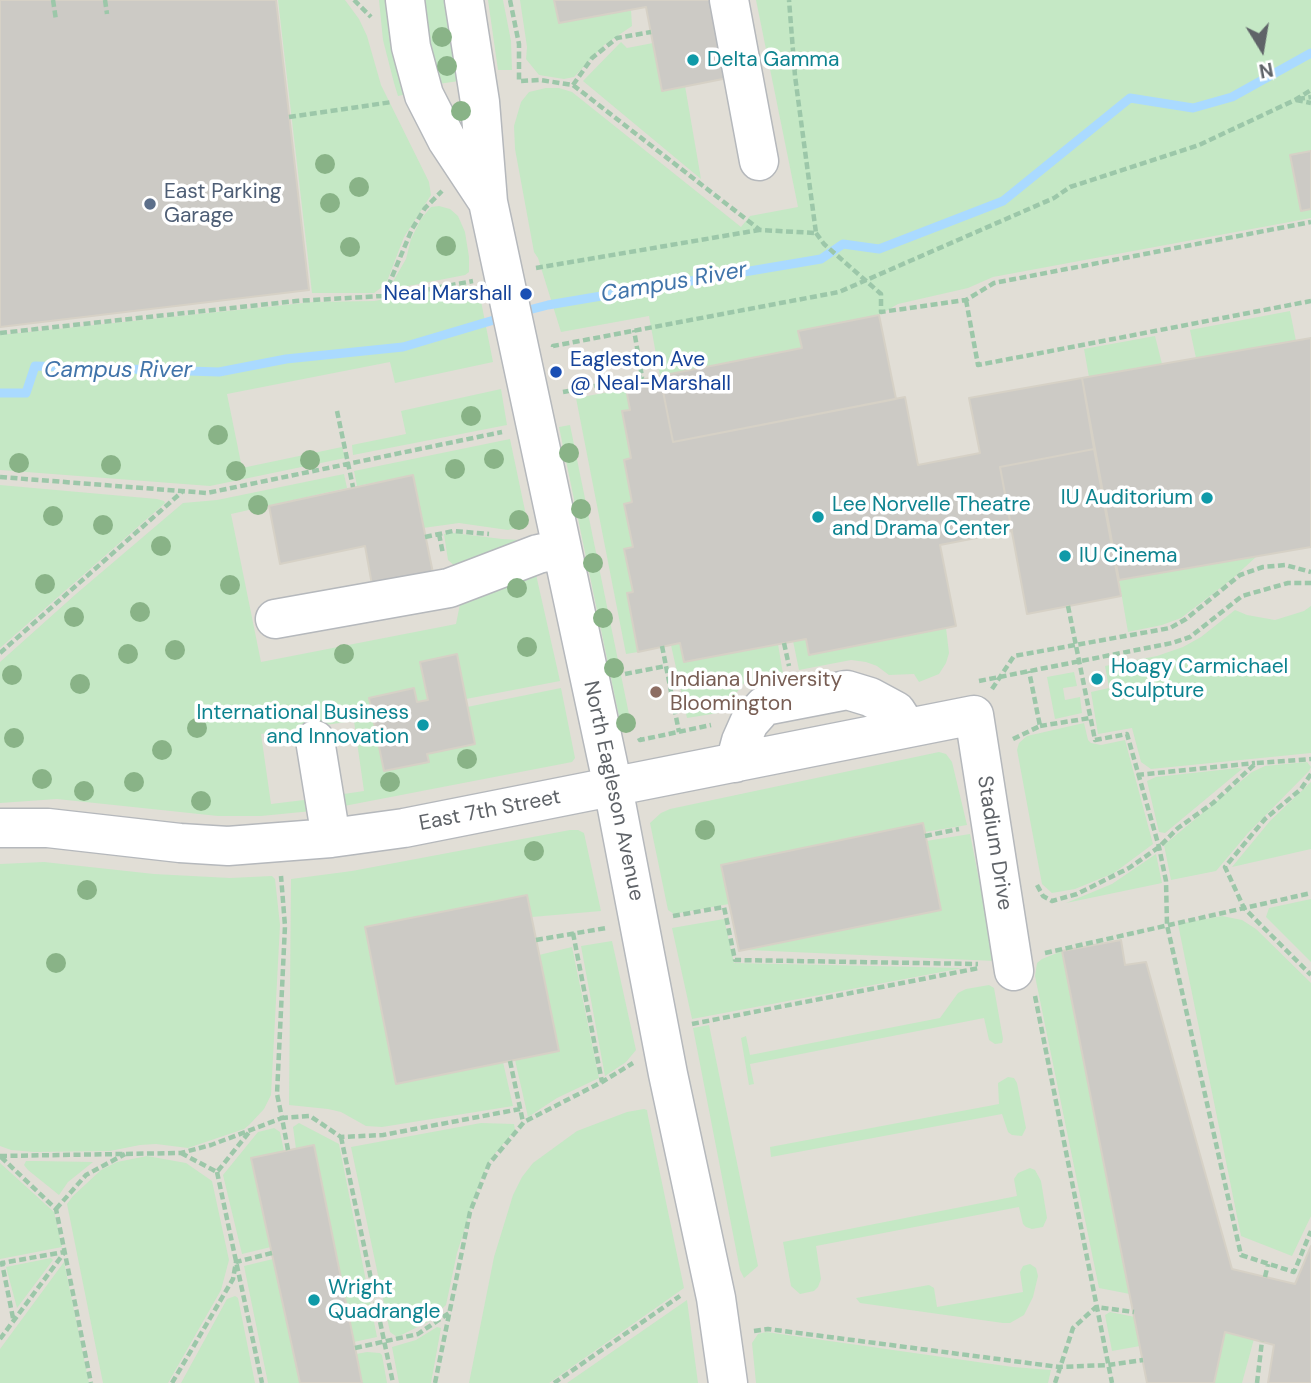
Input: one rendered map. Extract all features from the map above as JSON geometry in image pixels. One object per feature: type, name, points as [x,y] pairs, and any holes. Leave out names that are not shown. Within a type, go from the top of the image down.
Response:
[{"type":"street","name":"North Eagleson Avenue","points":[[405,0],[411,47],[424,95],[447,140],[488,202]]},
{"type":"street","name":"North Eagleson Avenue","points":[[464,0],[480,102],[488,202],[614,787],[668,1074],[714,1286],[728,1383]]},
{"type":"street","points":[[729,0],[758,161]]},
{"type":"street","points":[[275,619],[450,588],[538,554],[562,549]]},
{"type":"street","points":[[735,763],[749,723],[764,706],[847,690],[870,697],[896,712],[907,728]]},
{"type":"street","name":"East 7th Street","points":[[0,828],[48,828],[229,846],[331,838],[404,828],[907,728],[995,736]]},
{"type":"street","name":"Stadium Drive","points":[[995,736],[1015,972]]},
{"type":"street","points":[[315,740],[331,838]]},
{"type":"path","points":[[53,0],[56,20]]},
{"type":"path","points":[[105,0],[107,14]]},
{"type":"path","points":[[510,0],[519,44],[519,81],[540,80],[573,85],[760,230]]},
{"type":"path","points":[[789,0],[795,76],[816,233],[824,244],[881,294],[881,312],[966,300],[994,282],[1311,222]]},
{"type":"path","points":[[573,85],[592,58],[617,38],[651,32]]},
{"type":"path","points":[[556,357],[553,346],[839,292],[1054,198],[1070,187],[1199,145],[1311,90]]},
{"type":"path","points":[[1295,100],[1311,97]]},
{"type":"path","points":[[1295,100],[1311,103]]},
{"type":"path","points":[[384,296],[412,229],[425,208],[449,185]]},
{"type":"path","points":[[0,333],[296,300],[384,296],[506,281],[760,230],[816,233]]},
{"type":"path","points":[[966,300],[978,365],[1311,301]]},
{"type":"path","points":[[563,392],[642,377],[634,330]]},
{"type":"path","points":[[0,477],[207,493],[569,419],[561,380]]},
{"type":"path","points":[[337,411],[353,487]]},
{"type":"path","points":[[0,653],[183,491]]},
{"type":"path","points":[[425,537],[453,531],[494,535]]},
{"type":"path","points":[[1090,718],[995,736],[1013,656],[1170,628],[1186,619],[1240,575],[1263,567],[1285,565],[1311,572]]},
{"type":"path","points":[[1040,726],[1029,671],[1172,643],[1190,637],[1242,596],[1288,583],[1311,583]]},
{"type":"path","points":[[1068,606],[1095,740],[1127,734],[1159,847],[1166,881],[1167,925],[1241,1255],[1294,1272],[1311,1231]]},
{"type":"path","points":[[662,646],[679,732]]},
{"type":"path","points":[[625,674],[666,666]]},
{"type":"path","points":[[1137,775],[1311,759]]},
{"type":"path","points":[[1033,879],[1043,895],[1052,901],[1087,889],[1129,867],[1159,847],[1256,763]]},
{"type":"path","points":[[1311,774],[1301,789],[1265,819],[1225,867],[1244,908],[1311,975]]},
{"type":"path","points":[[270,873],[281,873]]},
{"type":"path","points":[[282,884],[285,926],[277,1094],[288,1150]]},
{"type":"path","points":[[687,1025],[1015,972],[1063,948],[1311,893]]},
{"type":"path","points":[[664,917],[727,907],[736,960],[1015,972]]},
{"type":"path","points":[[536,940],[614,926]]},
{"type":"path","points":[[573,933],[603,1082]]},
{"type":"path","points":[[1015,972],[1112,1383]]},
{"type":"path","points":[[435,1383],[470,1212],[489,1164],[523,1123],[603,1082],[639,1059]]},
{"type":"path","points":[[510,1061],[523,1123]]},
{"type":"path","points":[[1,1156],[181,1153],[211,1145],[282,1118],[310,1116],[341,1137],[383,1135],[520,1109]]},
{"type":"path","points":[[217,1172],[251,1130]]},
{"type":"path","points":[[341,1137],[393,1383]]},
{"type":"path","points":[[56,1209],[86,1175],[127,1153]]},
{"type":"path","points":[[181,1153],[217,1172]]},
{"type":"path","points":[[1,1156],[56,1209],[91,1383]]},
{"type":"path","points":[[217,1172],[262,1383]]},
{"type":"path","points":[[13,1318],[1,1263],[64,1252]]},
{"type":"path","points":[[0,1339],[64,1252]]},
{"type":"path","points":[[236,1262],[272,1253]]},
{"type":"path","points":[[172,1383],[233,1279],[236,1262]]},
{"type":"path","points":[[1265,1277],[1268,1264]]},
{"type":"path","points":[[554,1383],[689,1290]]},
{"type":"path","points":[[1055,1383],[1073,1328],[1096,1307],[1134,1312]]},
{"type":"path","points":[[355,1348],[418,1334],[450,1312]]},
{"type":"path","points":[[750,1331],[768,1329],[1059,1367],[1143,1360]]},
{"type":"path","points":[[1256,1383],[1262,1341]]},
{"type":"shaded area","name":"Indiana University Bloomington","points":[[0,0],[1311,0],[1311,1383],[0,1383]]},
{"type":"green space","points":[[278,0],[345,0],[367,36],[381,85],[429,182],[431,195],[404,237],[386,284],[374,293],[312,293]]},
{"type":"green space","points":[[379,0],[390,0],[408,94],[398,96],[383,40]]},
{"type":"green space","points":[[422,0],[452,0],[466,80],[438,84],[424,23]]},
{"type":"green space","points":[[488,0],[503,0],[511,41],[512,70],[498,70]]},
{"type":"green space","points":[[520,0],[554,0],[559,23],[631,10],[632,26],[604,45],[574,77],[564,79],[539,75],[526,59],[527,47]]},
{"type":"green space","points":[[756,0],[1311,0],[1311,218],[993,277],[968,288],[898,304],[879,315],[799,331],[802,348],[660,376],[649,316],[561,332],[534,252],[515,149],[514,126],[521,102],[529,92],[559,88],[572,92],[741,227],[750,216],[798,207]]},
{"type":"green space","points":[[621,42],[627,48],[653,43],[662,90],[685,86],[701,179],[583,81]]},
{"type":"green space","points":[[431,207],[450,209],[458,216],[465,232],[469,272],[393,289],[391,285],[406,259],[411,239],[421,219]]},
{"type":"green space","points":[[466,285],[479,291],[493,362],[395,383],[390,362],[227,394],[242,468],[342,447],[345,458],[210,486],[0,470],[0,335],[313,302],[374,301]]},
{"type":"green space","points":[[1290,311],[1296,341],[1196,358],[1190,330]]},
{"type":"green space","points":[[1155,336],[1162,364],[1089,377],[1084,349]]},
{"type":"green space","points":[[501,389],[507,425],[353,455],[352,445],[406,434],[401,411]]},
{"type":"green space","points":[[626,389],[630,410],[622,412],[631,458],[624,460],[632,502],[624,504],[633,547],[624,549],[633,592],[627,594],[638,652],[626,654],[576,398]]},
{"type":"green space","points":[[570,425],[632,729],[622,731],[559,427]]},
{"type":"green space","points":[[510,439],[528,525],[508,530],[459,523],[423,528],[412,475],[357,486],[354,471]]},
{"type":"green space","points":[[344,474],[347,488],[231,514],[261,662],[456,624],[461,599],[535,570],[560,681],[466,699],[457,654],[420,662],[428,700],[417,702],[414,688],[369,698],[427,754],[475,744],[467,707],[561,688],[575,758],[572,762],[339,807],[337,795],[364,791],[354,721],[261,734],[271,804],[312,799],[312,811],[261,816],[218,816],[57,799],[0,803],[0,662],[183,503],[217,500]]},
{"type":"green space","points":[[0,485],[157,499],[165,503],[0,648]]},
{"type":"green space","points":[[444,534],[520,540],[519,545],[456,567],[448,560]]},
{"type":"green space","points":[[1257,556],[1181,618],[1128,632],[1119,580]]},
{"type":"green space","points":[[1311,606],[1311,753],[1151,769],[1141,762],[1132,728],[1098,734],[1091,692],[1109,688],[1105,666],[1157,656],[1183,647],[1201,637],[1235,610],[1275,620],[1304,611]]},
{"type":"green space","points":[[946,628],[949,653],[946,663],[939,674],[919,682],[914,674],[889,675],[877,666],[851,660],[799,670],[793,641],[806,639],[809,655]]},
{"type":"green space","points":[[680,643],[684,662],[778,644],[783,674],[744,683],[718,713],[687,718],[671,645]]},
{"type":"green space","points":[[1074,672],[1077,686],[1063,688],[1065,700],[1080,697],[1082,713],[1055,719],[1047,677]]},
{"type":"green space","points":[[1084,723],[1091,743],[1101,745],[1125,740],[1153,844],[1114,873],[1075,889],[1052,893],[1042,884],[1017,750],[1019,743],[1027,736]]},
{"type":"green space","points":[[939,752],[946,754],[952,762],[967,825],[925,832],[922,823],[721,865],[729,904],[674,914],[668,910],[650,823],[661,813]]},
{"type":"green space","points":[[1307,762],[1311,767],[1309,771],[1248,833],[1216,871],[1171,880],[1164,845],[1252,772],[1265,766]]},
{"type":"green space","points":[[1242,769],[1165,833],[1159,832],[1147,781],[1156,777]]},
{"type":"green space","points":[[1311,782],[1311,849],[1232,867],[1270,821]]},
{"type":"green space","points":[[570,830],[584,833],[601,911],[532,917],[527,895],[365,927],[396,1083],[503,1062],[513,1106],[382,1127],[366,1126],[341,1112],[289,1105],[291,879],[352,871]]},
{"type":"green space","points":[[970,834],[995,961],[748,950],[940,910],[926,841]]},
{"type":"green space","points":[[1156,854],[1162,883],[1066,903],[1112,884]]},
{"type":"green space","points":[[44,862],[154,874],[230,878],[272,876],[275,879],[280,925],[271,1095],[264,1109],[244,1129],[188,1148],[156,1144],[110,1151],[34,1152],[0,1146],[0,864]]},
{"type":"green space","points":[[1311,899],[1311,962],[1266,917],[1269,908]]},
{"type":"green space","points":[[1222,916],[1242,920],[1256,929],[1311,983],[1311,1216],[1292,1256],[1241,1236],[1178,924]]},
{"type":"green space","points":[[724,919],[734,963],[963,968],[692,1019],[672,928]]},
{"type":"green space","points":[[612,941],[636,1050],[626,1062],[605,1076],[581,946]]},
{"type":"green space","points":[[572,947],[599,1078],[557,1098],[528,1117],[515,1060],[559,1051],[539,955]]},
{"type":"green space","points":[[1062,951],[1130,1294],[1099,1288],[1035,976],[1037,963]]},
{"type":"green space","points":[[989,985],[994,988],[1002,1043],[995,1044],[989,1040],[984,1018],[750,1064],[754,1084],[749,1085],[741,1038],[746,1036],[750,1055],[940,1018],[958,993]]},
{"type":"green space","points":[[709,1025],[758,1266],[744,1278],[740,1270],[693,1028]]},
{"type":"green space","points":[[1008,1077],[1014,1078],[1017,1083],[1026,1128],[1022,1136],[1008,1132],[1002,1114],[771,1157],[770,1147],[999,1104],[998,1083]]},
{"type":"green space","points":[[647,1110],[684,1288],[549,1383],[469,1383],[494,1257],[513,1195],[522,1177],[533,1163],[577,1131],[627,1112]]},
{"type":"green space","points":[[299,1123],[339,1144],[377,1337],[354,1342],[314,1145],[296,1149],[293,1127]]},
{"type":"green space","points":[[481,1123],[514,1124],[515,1130],[491,1158],[480,1181],[457,1253],[446,1305],[428,1322],[397,1337],[390,1332],[351,1147]]},
{"type":"green space","points":[[274,1128],[280,1132],[284,1151],[251,1158],[271,1247],[242,1254],[223,1175],[258,1132]]},
{"type":"green space","points":[[147,1156],[186,1163],[212,1181],[229,1260],[221,1290],[168,1383],[103,1383],[67,1204],[101,1170],[117,1162]]},
{"type":"green space","points":[[26,1161],[93,1162],[68,1182],[59,1195],[28,1170],[24,1165]]},
{"type":"green space","points":[[0,1163],[54,1212],[62,1247],[0,1259]]},
{"type":"green space","points":[[1030,1168],[1035,1170],[1041,1181],[1047,1218],[1043,1227],[1026,1227],[1019,1207],[816,1246],[821,1279],[818,1287],[814,1291],[800,1294],[791,1286],[783,1242],[1017,1196],[1014,1179],[1018,1173]]},
{"type":"green space","points":[[51,1258],[53,1260],[17,1308],[6,1267]]},
{"type":"green space","points":[[273,1259],[300,1383],[268,1383],[244,1266]]},
{"type":"green space","points":[[64,1262],[89,1383],[0,1383],[0,1349]]},
{"type":"green space","points":[[1030,1264],[1036,1268],[1038,1276],[1033,1297],[1024,1315],[1010,1323],[860,1303],[856,1298],[929,1285],[934,1288],[937,1307],[1023,1292],[1020,1272],[1023,1266]]},
{"type":"green space","points":[[235,1296],[238,1298],[255,1383],[181,1383],[227,1299]]},
{"type":"green space","points":[[687,1300],[698,1383],[567,1383]]},
{"type":"green space","points":[[1110,1312],[1135,1317],[1140,1346],[1112,1351],[1105,1315]]},
{"type":"green space","points":[[437,1327],[441,1328],[431,1383],[399,1383],[392,1347],[416,1340]]},
{"type":"green space","points":[[766,1332],[1051,1370],[1048,1383],[756,1383],[752,1343],[758,1334]]},
{"type":"green space","points":[[1225,1332],[1254,1339],[1242,1383],[1214,1383]]},
{"type":"green space","points":[[367,1352],[382,1355],[387,1383],[362,1383],[356,1354]]},
{"type":"building","name":"East Parking Garage","points":[[0,0],[276,0],[309,290],[0,327]]},
{"type":"building","name":"Delta Gamma","points":[[554,0],[718,0],[733,77],[662,91],[646,7],[559,23]]},
{"type":"building","points":[[1311,151],[1311,209],[1301,211],[1290,155]]},
{"type":"building","points":[[879,315],[896,399],[673,442],[660,376],[802,348],[798,331]]},
{"type":"building","name":"IU Auditorium","points":[[1311,338],[1311,547],[1119,580],[1082,378]]},
{"type":"building","name":"Lee Norvelle Theatre and Drama Center","points":[[660,376],[673,442],[905,397],[918,465],[980,453],[969,398],[1082,378],[1094,449],[1000,467],[1012,531],[940,545],[956,626],[809,655],[806,639],[684,662],[680,643],[638,652],[627,593],[633,592],[624,549],[633,547],[624,504],[632,502],[624,460],[631,458],[622,411],[630,410],[625,383]]},
{"type":"building","name":"IU Cinema","points":[[1094,449],[1121,596],[1027,614],[1000,467]]},
{"type":"building","points":[[413,475],[433,573],[372,585],[365,546],[280,564],[269,506]]},
{"type":"building","name":"International Business and Innovation","points":[[457,654],[475,744],[427,754],[429,762],[384,771],[369,698],[414,688],[417,702],[428,700],[420,662]]},
{"type":"building","points":[[923,823],[941,910],[739,951],[721,865]]},
{"type":"building","points":[[527,895],[559,1051],[396,1084],[365,927]]},
{"type":"building","points":[[1121,940],[1125,965],[1146,962],[1232,1269],[1295,1284],[1311,1246],[1311,1383],[1268,1383],[1274,1345],[1225,1332],[1214,1383],[1147,1383],[1062,951]]},
{"type":"building","name":"Wright Quadrangle","points":[[314,1145],[362,1383],[300,1383],[251,1158]]},
{"type":"waterway","name":"Campus River","points":[[521,312],[548,305],[821,259],[843,244],[879,249],[1003,201],[1130,98],[1193,108],[1232,97],[1311,53]]},
{"type":"waterway","name":"Campus River","points":[[0,393],[26,393],[35,366],[219,372],[286,359],[403,347],[504,317]]},
{"type":"place","name":"Delta Gamma","points":[[693,60]]},
{"type":"place","name":"East Parking Garage","points":[[150,204]]},
{"type":"place","name":"Neal Marshall","points":[[526,294]]},
{"type":"place","name":"Eagleston Ave @ Neal-Marshall","points":[[556,372]]},
{"type":"place","name":"IU Auditorium","points":[[1207,498]]},
{"type":"place","name":"Lee Norvelle Theatre and Drama Center","points":[[818,517]]},
{"type":"place","name":"IU Cinema","points":[[1065,556]]},
{"type":"place","name":"Hoagy Carmichael Sculpture","points":[[1097,679]]},
{"type":"place","name":"Indiana University Bloomington","points":[[656,692]]},
{"type":"place","name":"International Business and Innovation","points":[[423,725]]},
{"type":"place","name":"Wright Quadrangle","points":[[314,1300]]}]
